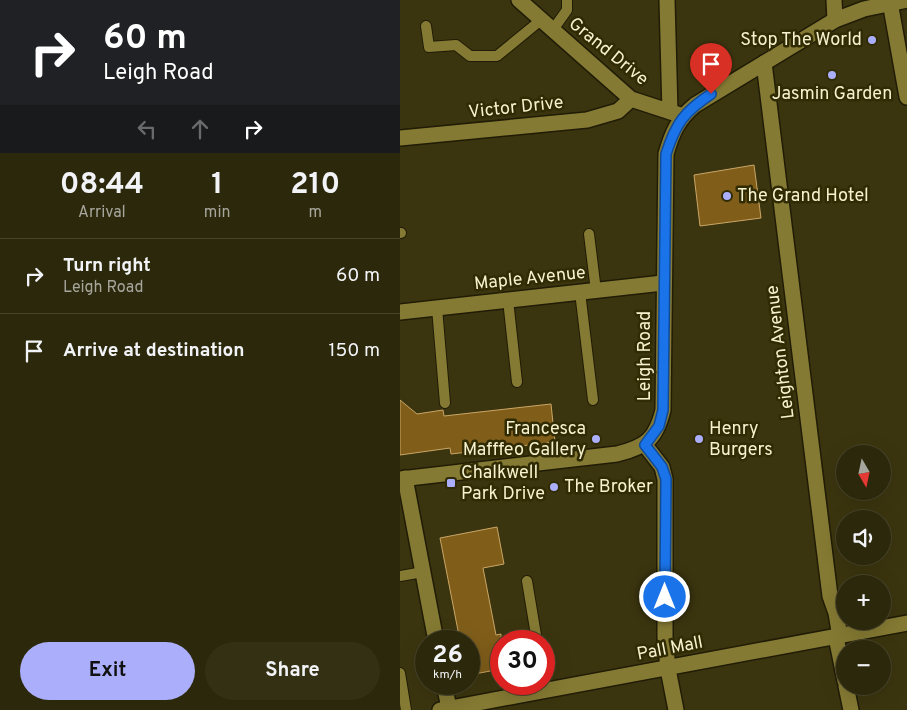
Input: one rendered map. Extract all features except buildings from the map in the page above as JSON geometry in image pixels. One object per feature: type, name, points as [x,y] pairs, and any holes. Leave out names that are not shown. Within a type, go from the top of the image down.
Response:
[{"type":"street","name":"Grand Drive","points":[[519,0],[631,99],[676,114]]},
{"type":"street","points":[[666,0],[676,114]]},
{"type":"street","points":[[834,0],[836,20]]},
{"type":"street","name":"Leigh Road","points":[[645,445],[659,426],[663,410],[666,154],[676,114],[836,20],[890,2],[907,0]]},
{"type":"street","points":[[890,2],[907,97]]},
{"type":"street","name":"Leighton Avenue","points":[[764,63],[830,596],[836,613],[838,640]]},
{"type":"street","name":"Victor Drive","points":[[400,138],[587,120],[618,111],[631,99]]},
{"type":"street","name":"Maple Avenue","points":[[400,312],[663,283]]},
{"type":"street","points":[[434,630],[402,478],[617,454],[645,445],[662,467],[666,479],[665,637],[668,669],[676,710]]},
{"type":"street","name":"Pall Mall","points":[[555,685],[668,669],[907,624]]},
{"type":"street","points":[[444,695],[444,709]]},
{"type":"street","name":"Pall Mall","points":[[444,709],[470,707],[514,695]]},
{"type":"street","points":[[848,695],[851,710]]},
{"type":"lane","points":[[552,31],[567,10],[567,0]]},
{"type":"lane","points":[[426,26],[429,47],[456,45],[470,56],[497,56],[541,20]]},
{"type":"lane","points":[[589,234],[596,291]]},
{"type":"lane","points":[[580,292],[593,400]]},
{"type":"lane","points":[[508,300],[517,382]]},
{"type":"lane","points":[[436,308],[445,403]]},
{"type":"lane","points":[[400,576],[423,572]]},
{"type":"lane","points":[[527,580],[535,630]]},
{"type":"lane","points":[[400,673],[406,710]]},
{"type":"place","name":"Stop The World","points":[[872,40]]},
{"type":"place","name":"Jasmin Garden","points":[[832,75]]},
{"type":"place","name":"The Grand Hotel","points":[[727,196]]},
{"type":"place","name":"Francesca Mafffeo Gallery","points":[[596,439]]},
{"type":"place","name":"Henry Burgers","points":[[699,439]]},
{"type":"place","name":"Chalkwell Park Drive","points":[[451,483]]},
{"type":"place","name":"The Broker","points":[[554,487]]},
{"type":"route","points":[[665,597],[666,479],[662,467],[645,445],[659,426],[663,410],[666,154],[673,131],[682,116],[695,104],[711,94]]}]
